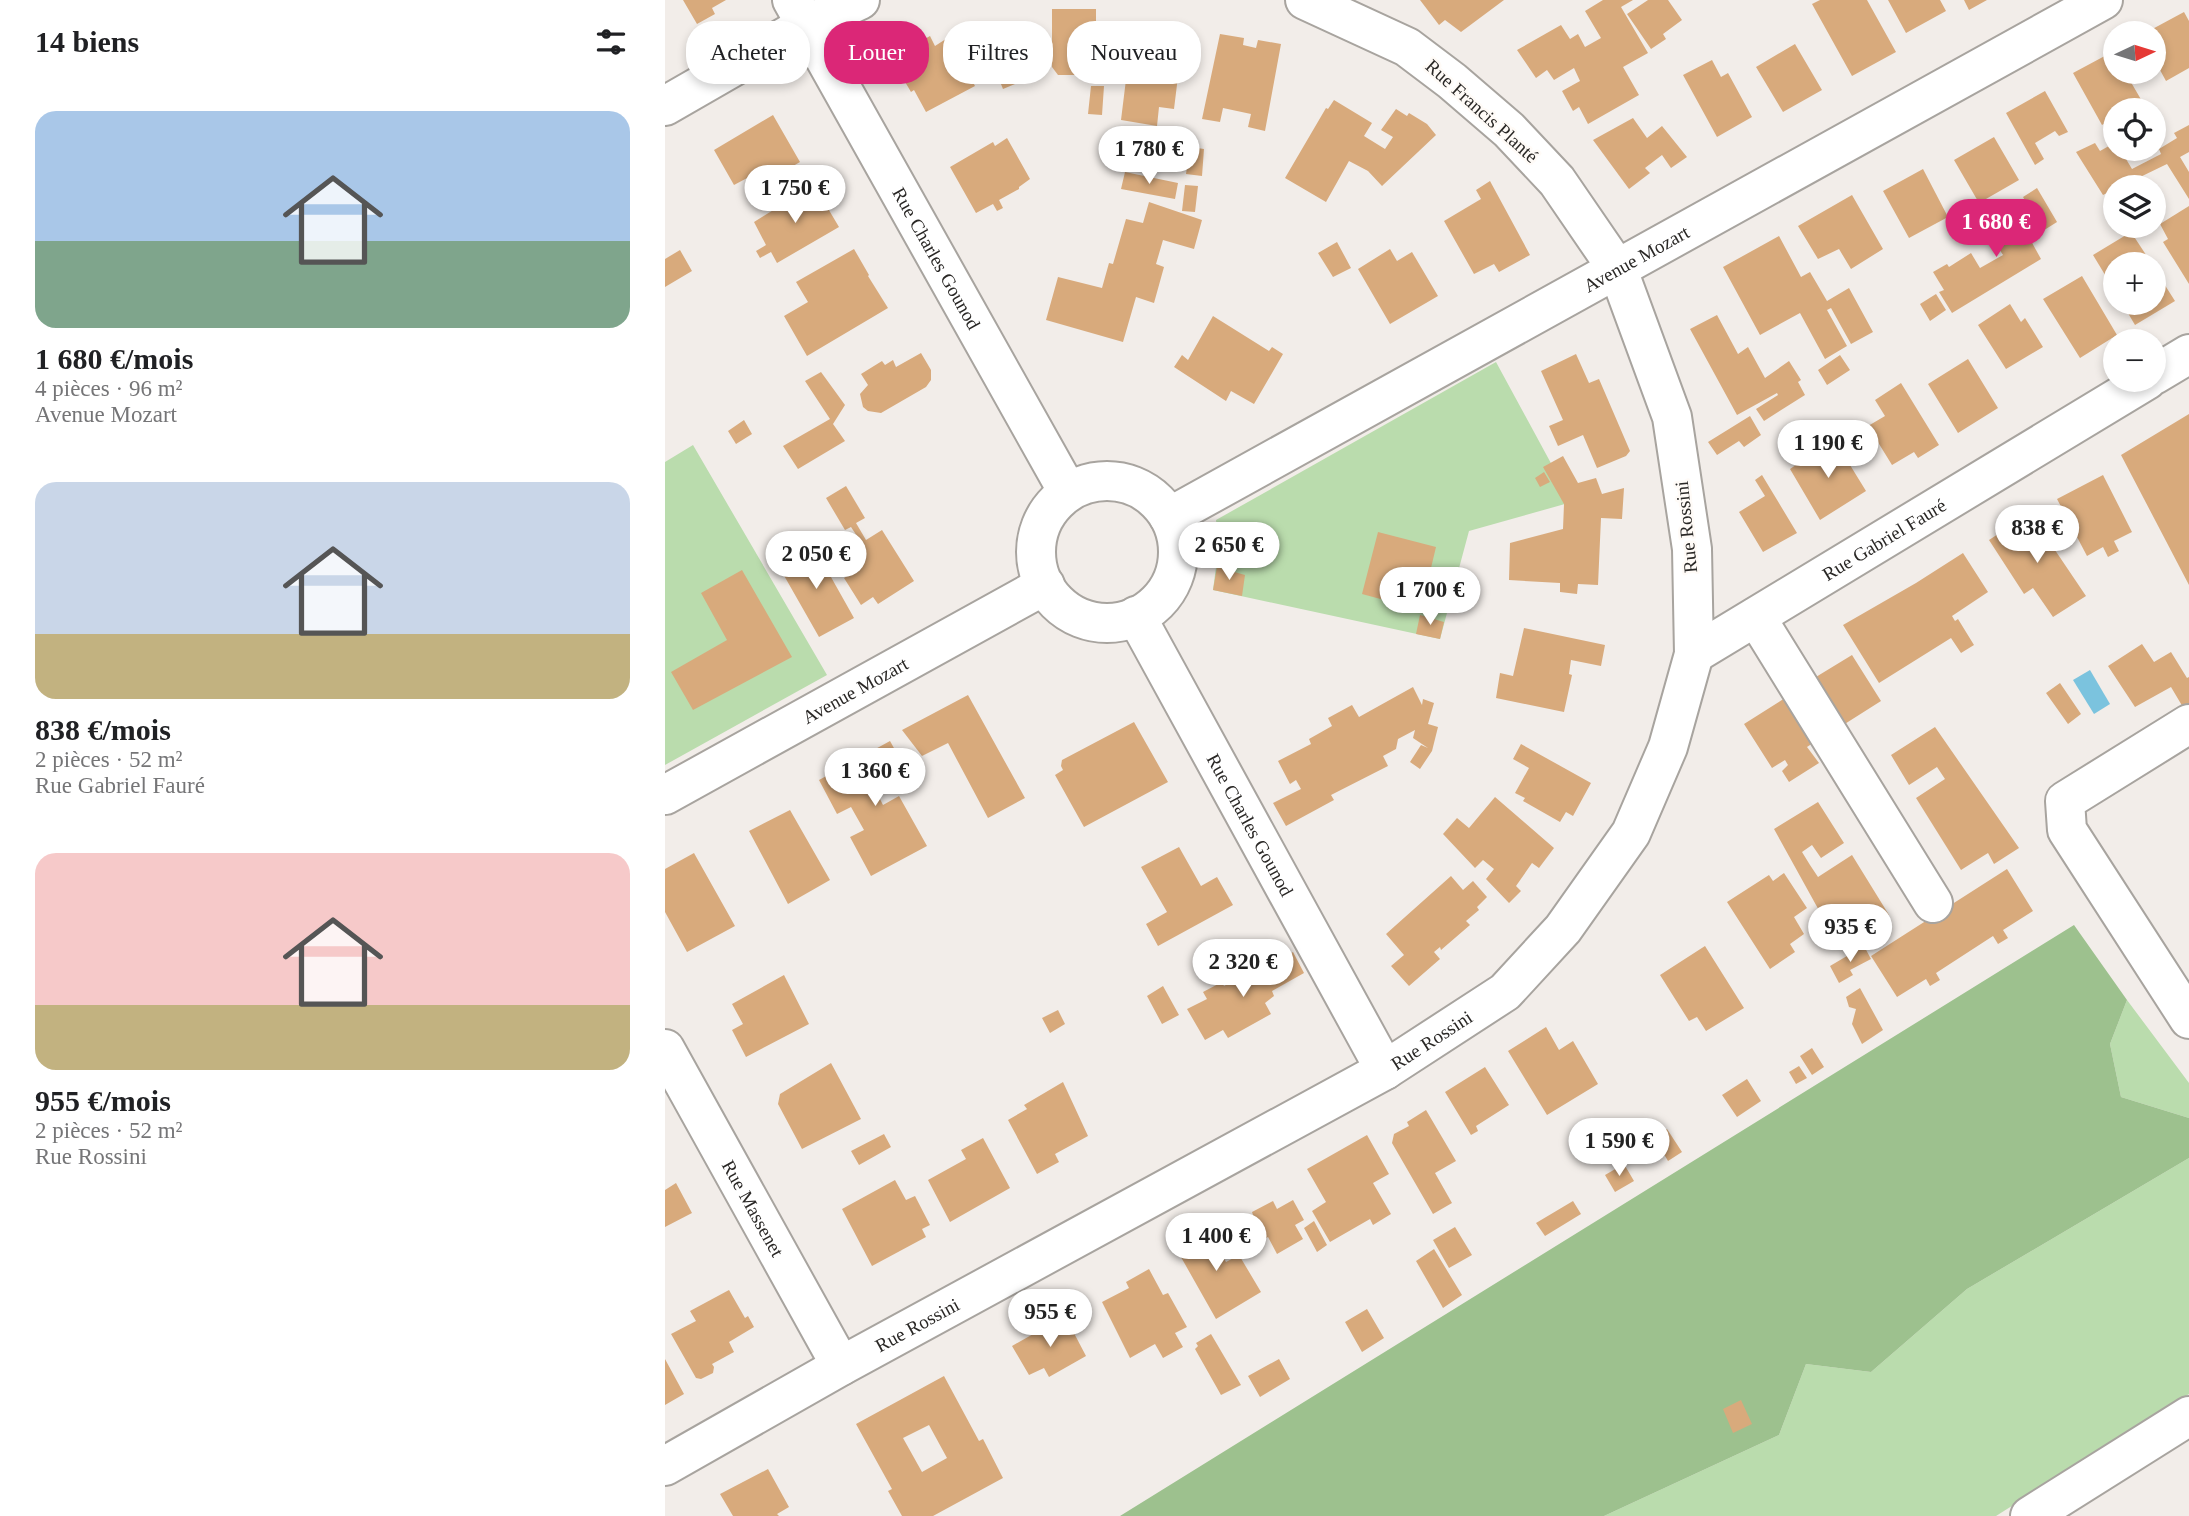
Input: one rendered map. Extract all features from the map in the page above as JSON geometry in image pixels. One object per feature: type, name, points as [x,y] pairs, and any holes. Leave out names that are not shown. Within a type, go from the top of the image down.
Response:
[{"type":"street","points":[[665,106],[799,12],[860,0]]},
{"type":"street","name":"Rue Francis Planté","points":[[1305,0],[1407,47],[1509,130],[1557,181],[1618,270]]},
{"type":"street","name":"Avenue Mozart","points":[[1169,517],[2103,0]]},
{"type":"street","name":"Rue Charles Gounod","points":[[799,12],[1068,492]]},
{"type":"street","name":"Rue Rossini","points":[[665,1466],[841,1366],[1384,1070],[1505,992],[1563,929],[1631,833],[1668,747],[1694,654],[1692,548],[1671,416],[1618,270]]},
{"type":"street","points":[[2166,368],[2189,354]]},
{"type":"street","name":"Rue Gabriel Fauré","points":[[1694,654],[2127,392]]},
{"type":"street","points":[[1112,480],[1135,486],[1155,498],[1169,517],[1177,538],[1178,562],[1170,584],[1156,604],[1136,617],[1116,622],[1095,622],[1075,615],[1057,603],[1037,566],[1037,545],[1042,524],[1052,506],[1068,492],[1089,482],[1112,480]]},
{"type":"street","name":"Avenue Mozart","points":[[665,795],[1045,585]]},
{"type":"street","name":"Rue Charles Gounod","points":[[1136,617],[1384,1070]]},
{"type":"street","points":[[1756,617],[1933,903]]},
{"type":"street","points":[[2189,724],[2065,802],[2067,830],[2189,1019]]},
{"type":"street","name":"Rue Massenet","points":[[665,1049],[841,1366]]},
{"type":"street","points":[[2030,1516],[2189,1416]]},
{"type":"green space","points":[[1496,362],[1572,502],[1469,531],[1440,639],[1213,590],[1219,544],[1216,520]]},
{"type":"green space","points":[[693,445],[827,675],[665,765],[665,462]]},
{"type":"green space","points":[[2074,925],[2127,1000],[2110,1044],[2121,1097],[2189,1118],[2189,1158],[1967,1289],[1871,1372],[1806,1364],[1779,1435],[1604,1516],[1120,1516]]},
{"type":"green space","points":[[2127,1000],[2189,1083],[2189,1118],[2121,1097],[2110,1044]]},
{"type":"green space","points":[[2189,1158],[2189,1394],[1996,1516],[1604,1516],[1779,1435],[1806,1364],[1871,1372],[1967,1289]]},
{"type":"water","points":[[2090,670],[2110,704],[2094,714],[2073,680]]},
{"type":"building","points":[[683,0],[726,0],[712,8],[715,14],[702,21],[695,21]]},
{"type":"building","points":[[1420,0],[1504,0],[1461,32],[1445,20],[1439,25]]},
{"type":"building","points":[[1603,0],[1633,0],[1621,7],[1648,53],[1623,67],[1639,95],[1588,124],[1579,107],[1573,111],[1562,91],[1580,81],[1574,68],[1554,80],[1547,70],[1536,78],[1517,50],[1561,25],[1570,39],[1578,34],[1585,47],[1601,38],[1585,11]]},
{"type":"building","points":[[1648,0],[1668,0],[1682,20],[1663,34],[1666,39],[1651,49],[1627,14]]},
{"type":"building","points":[[1820,0],[1867,0],[1896,52],[1852,76],[1812,4]]},
{"type":"building","points":[[1888,0],[1940,0],[1946,11],[1906,33]]},
{"type":"building","points":[[1964,0],[1987,0],[1969,10]]},
{"type":"building","points":[[1052,9],[1096,9],[1096,21],[1067,21],[1067,75],[1058,75],[1053,68]]},
{"type":"building","points":[[2184,12],[2189,21],[2189,68],[2167,80],[2167,21]]},
{"type":"building","points":[[1220,34],[1244,38],[1243,45],[1256,48],[1258,40],[1281,44],[1265,131],[1248,127],[1251,114],[1223,108],[1220,122],[1202,119]]},
{"type":"building","points":[[929,37],[935,46],[943,41],[943,84],[975,86],[926,112],[914,90],[911,92],[906,84],[929,84]]},
{"type":"building","points":[[1795,44],[1822,90],[1783,112],[1756,67]]},
{"type":"building","points":[[2103,57],[2103,84],[2132,84],[2140,98],[2103,98],[2102,125],[2073,73]]},
{"type":"building","points":[[1712,60],[1721,77],[1728,73],[1752,117],[1717,137],[1683,75]]},
{"type":"building","points":[[1001,84],[1015,84],[1003,89]]},
{"type":"building","points":[[1125,84],[1177,84],[1174,109],[1159,107],[1157,126],[1121,120]]},
{"type":"building","points":[[1091,86],[1104,86],[1102,115],[1088,114]]},
{"type":"building","points":[[2045,91],[2068,132],[2059,136],[2055,131],[2035,143],[2044,159],[2035,165],[2006,113]]},
{"type":"building","points":[[1334,100],[1372,123],[1364,136],[1385,149],[1393,137],[1381,130],[1396,109],[1427,124],[1436,135],[1382,186],[1368,171],[1349,161],[1326,202],[1285,178],[1326,108],[1328,109]]},
{"type":"building","points":[[773,115],[800,162],[755,188],[749,177],[734,185],[714,150]]},
{"type":"building","points":[[1633,118],[1647,138],[1662,126],[1687,157],[1671,168],[1662,155],[1645,168],[1650,173],[1629,189],[1593,140]]},
{"type":"building","points":[[2189,125],[2189,152],[2180,157],[2189,172],[2189,199],[2167,164],[2144,175],[2103,175],[2103,195],[2076,152],[2095,143],[2100,151],[2103,149],[2103,161],[2127,161],[2132,169],[2147,161],[2166,161],[2166,145],[2177,138],[2174,133]]},
{"type":"building","points":[[1994,137],[2019,180],[1979,203],[1954,160]]},
{"type":"building","points":[[1007,138],[1030,179],[1019,189],[999,200],[1003,208],[997,211],[993,204],[976,213],[950,167],[993,142],[995,146]]},
{"type":"building","points":[[1190,147],[1204,149],[1202,176],[1186,174]]},
{"type":"building","points":[[1923,169],[1948,217],[1909,238],[1883,191]]},
{"type":"building","points":[[1125,172],[1178,183],[1175,199],[1121,189]]},
{"type":"building","points":[[1490,181],[1530,255],[1499,272],[1494,264],[1474,274],[1444,221],[1481,199],[1476,190]]},
{"type":"building","points":[[814,185],[839,227],[777,263],[771,252],[760,258],[756,251],[766,245],[754,222]]},
{"type":"building","points":[[1185,185],[1198,186],[1195,212],[1182,211]]},
{"type":"building","points":[[2037,188],[2057,222],[2030,239],[2041,259],[1952,313],[1939,292],[1944,290],[1933,272],[1947,264],[1949,267],[1971,253],[1980,268],[2003,255],[1994,241],[2034,216],[2023,197]]},
{"type":"building","points":[[1852,195],[1883,249],[1851,269],[1839,249],[1818,259],[1798,226]]},
{"type":"building","points":[[1149,202],[1202,220],[1194,249],[1163,240],[1156,264],[1164,267],[1154,303],[1136,297],[1123,342],[1046,320],[1058,277],[1102,288],[1109,263],[1113,264],[1126,219],[1143,223]]},
{"type":"building","points":[[2189,206],[2189,284],[2163,242],[2168,239],[2166,220]]},
{"type":"building","points":[[1973,212],[1987,237],[1972,244],[1958,221]]},
{"type":"building","points":[[1779,236],[1801,277],[1810,272],[1827,301],[1849,288],[1873,332],[1851,344],[1831,308],[1827,310],[1847,346],[1825,359],[1800,313],[1760,335],[1723,267]]},
{"type":"building","points":[[2121,238],[2135,238],[2144,252],[2103,252],[2103,272],[2093,255]]},
{"type":"building","points":[[1337,242],[1351,268],[1333,277],[1318,253]]},
{"type":"building","points":[[854,249],[888,308],[807,356],[784,316],[808,302],[796,282]]},
{"type":"building","points":[[1390,249],[1397,261],[1412,252],[1438,296],[1390,324],[1358,269]]},
{"type":"building","points":[[680,250],[692,271],[665,287],[665,259]]},
{"type":"building","points":[[2082,276],[2113,329],[2103,329],[2103,344],[2080,358],[2043,299]]},
{"type":"building","points":[[2166,287],[2175,301],[2166,306]]},
{"type":"building","points":[[1936,294],[1946,310],[1930,321],[1920,304]]},
{"type":"building","points":[[2010,304],[2021,322],[2025,318],[2043,347],[2006,369],[1978,325]]},
{"type":"building","points":[[1717,315],[1738,354],[1748,347],[1765,378],[1789,361],[1801,380],[1798,382],[1805,395],[1764,421],[1756,409],[1778,395],[1777,393],[1737,415],[1690,329]]},
{"type":"building","points":[[2129,315],[2152,315],[2135,325]]},
{"type":"building","points":[[1213,316],[1269,351],[1272,347],[1283,354],[1254,404],[1231,391],[1226,401],[1174,367],[1182,355],[1188,360]]},
{"type":"building","points":[[921,353],[931,370],[931,380],[926,387],[881,413],[868,411],[863,407],[860,394],[868,385],[861,374],[882,361],[885,365],[893,360],[896,367]]},
{"type":"building","points":[[1576,354],[1589,383],[1599,379],[1630,451],[1626,456],[1597,468],[1583,435],[1558,446],[1549,426],[1563,420],[1541,371]]},
{"type":"building","points":[[1840,355],[1850,370],[1827,385],[1818,370]]},
{"type":"building","points":[[1968,359],[1998,408],[1958,433],[1928,384]]},
{"type":"building","points":[[821,372],[845,405],[833,424],[845,441],[798,469],[783,446],[830,419],[805,381]]},
{"type":"building","points":[[1901,383],[1939,445],[1918,458],[1914,452],[1892,465],[1868,426],[1885,416],[1875,400]]},
{"type":"building","points":[[2189,414],[2189,585],[2121,455]]},
{"type":"building","points":[[1750,416],[1761,435],[1744,447],[1739,441],[1717,455],[1708,442]]},
{"type":"building","points":[[744,420],[752,434],[736,444],[728,431]]},
{"type":"building","points":[[1834,439],[1866,491],[1820,520],[1790,469]]},
{"type":"building","points":[[1563,456],[1578,483],[1596,478],[1602,494],[1624,488],[1622,519],[1601,518],[1598,585],[1578,584],[1577,594],[1560,592],[1560,583],[1509,580],[1510,543],[1563,529],[1564,504],[1543,467]]},
{"type":"building","points":[[1544,472],[1550,482],[1540,487],[1535,478]]},
{"type":"building","points":[[1762,475],[1797,533],[1763,552],[1739,512],[1765,496],[1755,480]]},
{"type":"building","points":[[2103,475],[2132,532],[2114,541],[2119,551],[2108,557],[2103,547],[2087,556],[2057,499]]},
{"type":"building","points":[[846,486],[865,518],[856,523],[866,540],[882,530],[914,581],[878,604],[873,597],[861,605],[844,578],[856,571],[845,552],[861,542],[851,527],[845,530],[826,498]]},
{"type":"building","points":[[2030,513],[2086,596],[2053,617],[2033,588],[2024,594],[1989,540]]},
{"type":"building","points":[[1378,532],[1436,547],[1421,610],[1362,594]]},
{"type":"building","points":[[813,545],[854,618],[819,637],[778,565]]},
{"type":"building","points":[[1963,553],[1988,592],[1952,616],[1955,621],[1958,619],[1974,645],[1961,653],[1951,638],[1879,683],[1843,625]]},
{"type":"building","points":[[1217,567],[1245,575],[1242,596],[1213,590]]},
{"type":"building","points":[[742,570],[792,657],[693,710],[671,672],[727,640],[701,593]]},
{"type":"building","points":[[1420,615],[1444,622],[1440,639],[1416,634]]},
{"type":"building","points":[[1524,628],[1605,645],[1601,666],[1571,660],[1569,674],[1572,675],[1564,712],[1496,698],[1500,673],[1513,676]]},
{"type":"building","points":[[2142,644],[2154,662],[2171,652],[2187,678],[2189,677],[2189,713],[2187,714],[2171,687],[2135,707],[2108,666]]},
{"type":"building","points":[[1852,655],[1881,701],[1840,727],[1811,680]]},
{"type":"building","points":[[2060,683],[2081,714],[2068,724],[2046,693]]},
{"type":"building","points":[[1413,687],[1422,705],[1423,699],[1434,703],[1428,724],[1438,727],[1432,751],[1420,769],[1410,762],[1421,745],[1428,748],[1413,738],[1415,730],[1398,739],[1396,749],[1383,756],[1388,766],[1331,795],[1334,800],[1286,826],[1273,803],[1301,789],[1296,780],[1290,784],[1278,761],[1311,744],[1309,739],[1332,726],[1328,718],[1352,705],[1359,717]]},
{"type":"building","points":[[968,695],[1025,798],[988,818],[948,743],[922,756],[902,730]]},
{"type":"building","points":[[1785,698],[1813,743],[1807,747],[1819,763],[1789,782],[1782,771],[1788,765],[1785,760],[1772,768],[1744,724]]},
{"type":"building","points":[[1134,722],[1168,782],[1084,827],[1055,775],[1063,770],[1062,760]]},
{"type":"building","points":[[1935,727],[2019,848],[1994,864],[1988,853],[1961,870],[1916,798],[1945,779],[1937,767],[1909,785],[1891,755]]},
{"type":"building","points":[[890,741],[908,773],[876,791],[883,805],[899,796],[927,846],[871,876],[850,837],[864,830],[851,807],[837,814],[819,780]]},
{"type":"building","points":[[1521,744],[1591,783],[1573,816],[1566,812],[1560,822],[1523,801],[1525,798],[1515,793],[1529,768],[1513,759]]},
{"type":"building","points":[[1495,797],[1554,848],[1539,868],[1532,863],[1516,886],[1521,891],[1509,903],[1486,879],[1494,869],[1483,860],[1475,868],[1443,834],[1457,818],[1469,828]]},
{"type":"building","points":[[1818,802],[1844,843],[1821,858],[1812,845],[1802,852],[1810,865],[1818,877],[1852,855],[1889,915],[1855,936],[1835,906],[1821,914],[1774,829]]},
{"type":"building","points":[[790,810],[830,880],[788,904],[749,831]]},
{"type":"building","points":[[1179,847],[1201,886],[1217,877],[1233,905],[1158,946],[1146,924],[1167,912],[1141,867]]},
{"type":"building","points":[[694,853],[735,926],[687,952],[665,912],[665,869]]},
{"type":"building","points":[[2007,869],[2033,911],[2003,930],[2008,938],[1998,944],[1993,936],[1936,973],[1940,980],[1930,986],[1926,979],[1897,997],[1871,956]]},
{"type":"building","points":[[1784,873],[1807,908],[1794,917],[1804,934],[1790,944],[1795,952],[1770,969],[1727,902],[1769,875],[1773,881]]},
{"type":"building","points":[[1451,876],[1463,890],[1473,881],[1487,897],[1477,907],[1479,910],[1466,921],[1470,925],[1441,950],[1440,947],[1434,952],[1440,959],[1409,986],[1391,966],[1404,955],[1386,934]]},
{"type":"building","points":[[1705,946],[1744,1008],[1706,1031],[1697,1017],[1689,1021],[1660,975]]},
{"type":"building","points":[[1864,946],[1871,959],[1850,970],[1853,975],[1839,983],[1830,966]]},
{"type":"building","points":[[1293,952],[1304,973],[1272,991],[1274,996],[1265,1003],[1271,1014],[1228,1038],[1223,1030],[1205,1040],[1187,1009],[1207,999],[1203,992],[1222,982],[1224,986],[1243,976],[1245,978]]},
{"type":"building","points":[[784,975],[809,1024],[746,1057],[732,1030],[743,1024],[732,1004]]},
{"type":"building","points":[[1163,986],[1179,1015],[1162,1024],[1147,996]]},
{"type":"building","points":[[1860,988],[1883,1030],[1862,1044],[1852,1024],[1856,1009],[1849,1007],[1846,997]]},
{"type":"building","points":[[1058,1010],[1065,1024],[1050,1033],[1042,1018]]},
{"type":"building","points":[[1546,1027],[1559,1050],[1573,1041],[1598,1084],[1547,1115],[1508,1051]]},
{"type":"building","points":[[1812,1048],[1824,1067],[1812,1075],[1800,1056]]},
{"type":"building","points":[[831,1063],[861,1119],[802,1149],[778,1104],[780,1094]]},
{"type":"building","points":[[1799,1066],[1807,1078],[1796,1084],[1789,1072]]},
{"type":"building","points":[[1485,1067],[1509,1105],[1476,1126],[1478,1131],[1471,1135],[1445,1092]]},
{"type":"building","points":[[1747,1079],[1761,1101],[1737,1117],[1722,1095]]},
{"type":"building","points":[[1063,1082],[1088,1136],[1055,1154],[1059,1162],[1037,1174],[1008,1120],[1027,1109],[1024,1105]]},
{"type":"building","points":[[1426,1110],[1456,1161],[1435,1173],[1452,1203],[1433,1214],[1392,1143],[1394,1134],[1409,1126],[1407,1122]]},
{"type":"building","points":[[1667,1129],[1682,1152],[1668,1161],[1654,1137]]},
{"type":"building","points":[[884,1134],[891,1147],[859,1165],[851,1151]]},
{"type":"building","points":[[1367,1135],[1389,1174],[1373,1183],[1391,1214],[1373,1225],[1370,1219],[1330,1242],[1312,1211],[1326,1202],[1307,1169]]},
{"type":"building","points":[[983,1138],[1010,1188],[950,1222],[928,1180],[966,1159],[961,1150]]},
{"type":"building","points":[[1624,1164],[1634,1181],[1615,1192],[1605,1175]]},
{"type":"building","points":[[895,1180],[906,1200],[915,1196],[930,1225],[922,1229],[926,1237],[872,1266],[842,1209]]},
{"type":"building","points":[[676,1183],[692,1213],[665,1227],[665,1190]]},
{"type":"building","points":[[1293,1200],[1304,1220],[1295,1225],[1303,1239],[1277,1254],[1268,1237],[1250,1247],[1241,1232],[1240,1224],[1253,1215],[1252,1212],[1273,1201],[1277,1209]]},
{"type":"building","points":[[1573,1201],[1581,1214],[1545,1236],[1536,1223]]},
{"type":"building","points":[[1314,1221],[1327,1245],[1317,1252],[1304,1228]]},
{"type":"building","points":[[1206,1226],[1226,1262],[1239,1255],[1261,1292],[1216,1319],[1173,1243]]},
{"type":"building","points":[[1455,1227],[1472,1255],[1449,1268],[1433,1240]]},
{"type":"building","points":[[1434,1249],[1462,1295],[1443,1308],[1416,1261]]},
{"type":"building","points":[[1149,1269],[1163,1295],[1168,1293],[1187,1327],[1175,1333],[1183,1347],[1163,1358],[1155,1344],[1130,1358],[1102,1302],[1129,1288],[1126,1282]]},
{"type":"building","points":[[729,1290],[745,1318],[748,1316],[754,1327],[729,1342],[734,1352],[712,1364],[713,1373],[701,1379],[696,1378],[671,1334],[696,1321],[690,1311]]},
{"type":"building","points":[[1367,1309],[1384,1338],[1362,1352],[1345,1322]]},
{"type":"building","points":[[1065,1316],[1086,1356],[1049,1377],[1044,1368],[1029,1375],[1012,1346]]},
{"type":"building","points":[[1211,1334],[1241,1385],[1221,1395],[1195,1349],[1198,1346],[1196,1343]]},
{"type":"building","points":[[665,1359],[684,1394],[665,1405]]},
{"type":"building","points":[[1279,1359],[1290,1379],[1260,1397],[1248,1376]]},
{"type":"building","points":[[944,1376],[979,1441],[983,1439],[1003,1478],[933,1516],[902,1516],[888,1491],[892,1489],[856,1424]],"holes":[[[929,1425],[947,1458],[922,1472],[903,1438]]]},
{"type":"building","points":[[1741,1400],[1752,1424],[1733,1433],[1723,1409]]},
{"type":"building","points":[[768,1469],[789,1507],[777,1514],[779,1516],[733,1516],[720,1494]]}]
